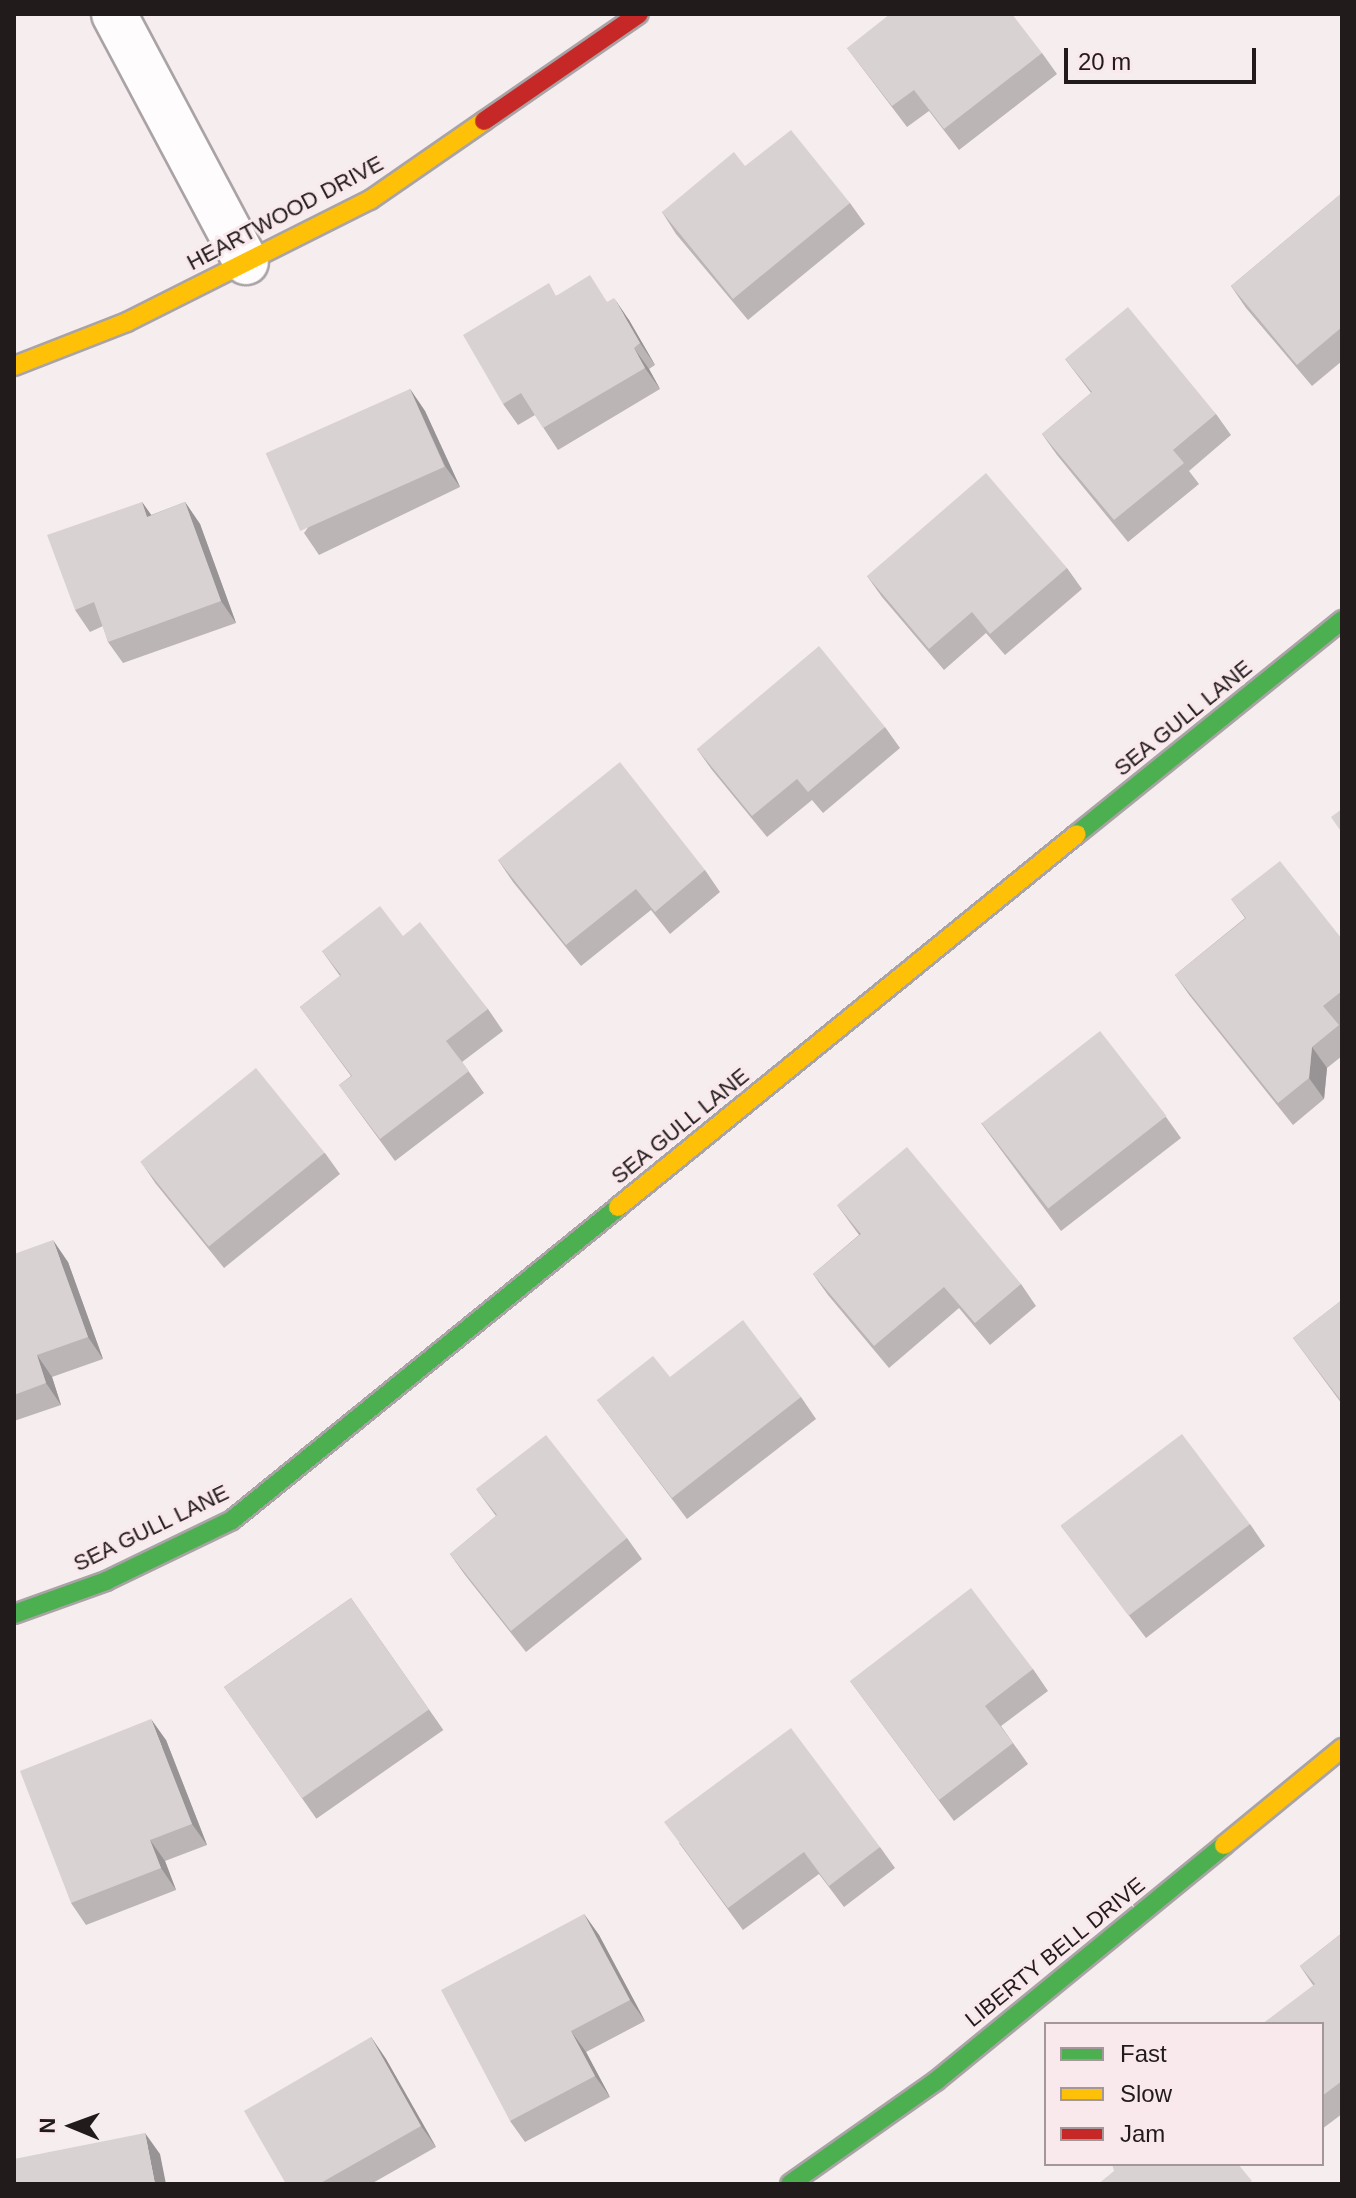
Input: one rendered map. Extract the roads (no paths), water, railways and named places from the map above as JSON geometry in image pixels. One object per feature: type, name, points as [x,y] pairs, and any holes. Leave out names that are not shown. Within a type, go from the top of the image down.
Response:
[{"type":"street","points":[[114,14],[246,262]]},
{"type":"street","name":"HEARTWOOD DRIVE","points":[[14,366],[127,322],[370,200],[639,14]]},
{"type":"street","name":"SEA GULL LANE","points":[[14,1614],[106,1581],[232,1520],[1342,620]]},
{"type":"street","name":"LIBERTY BELL DRIVE","points":[[790,2184],[936,2081],[1342,1748]]}]
